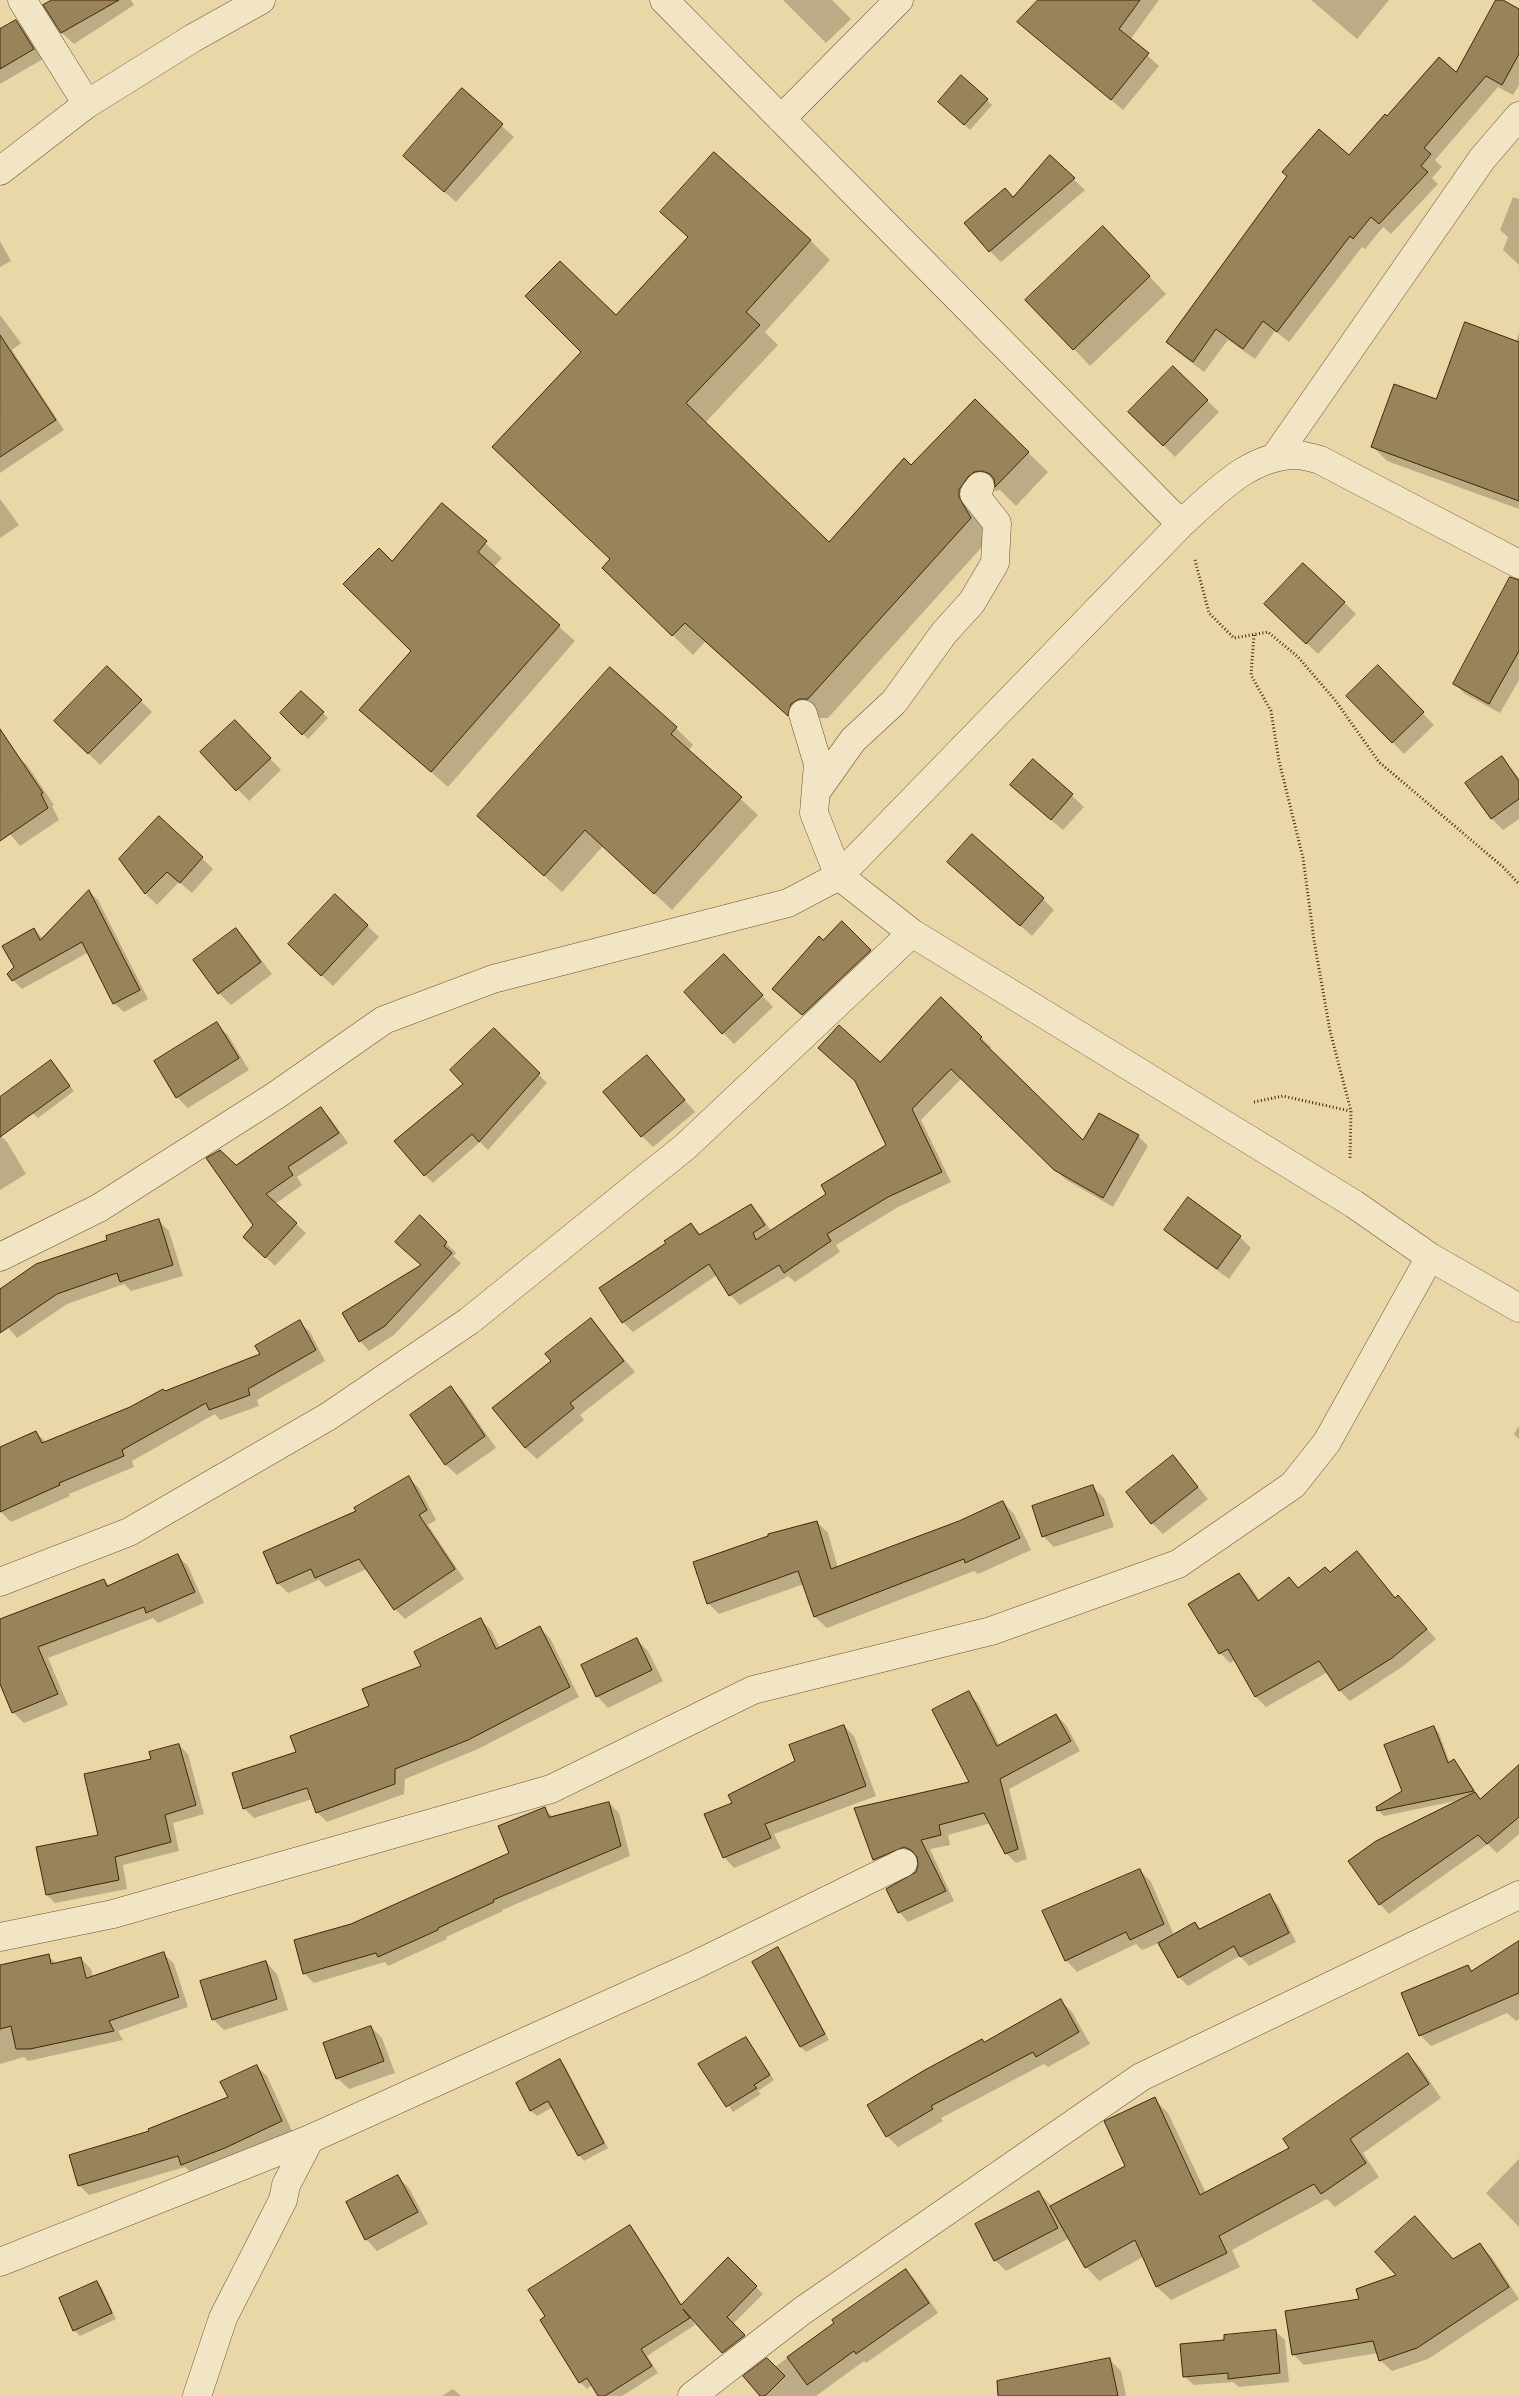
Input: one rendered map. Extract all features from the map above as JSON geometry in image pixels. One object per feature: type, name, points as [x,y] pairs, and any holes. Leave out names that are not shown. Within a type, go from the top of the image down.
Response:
[{"type":"street","points":[[22,0],[87,104]]},
{"type":"street","points":[[0,172],[87,104],[193,38],[262,0]]},
{"type":"street","points":[[664,0],[1181,524]]},
{"type":"street","points":[[781,119],[899,0]]},
{"type":"street","points":[[1275,457],[1482,159],[1519,116]]},
{"type":"street","points":[[0,1257],[99,1208],[275,1096],[384,1020],[493,979],[788,903],[839,876],[1181,524],[1230,478],[1275,457],[1299,455],[1320,460],[1519,564]]},
{"type":"street","points":[[816,792],[852,740],[894,702],[944,633],[972,602],[995,563],[997,523],[974,494],[980,486]]},
{"type":"street","points":[[803,714],[818,764],[814,813],[839,876],[912,933],[1354,1204],[1430,1257],[1519,1308]]},
{"type":"street","points":[[0,1582],[129,1532],[329,1416],[469,1321],[686,1146],[912,933]]},
{"type":"street","points":[[0,1937],[113,1914],[551,1789],[753,1690],[991,1631],[1178,1564],[1293,1485],[1327,1442],[1430,1257]]},
{"type":"street","points":[[0,2262],[310,2139],[695,1965],[903,1863]]},
{"type":"street","points":[[692,2396],[802,2311],[1141,2077],[1519,1895]]},
{"type":"street","points":[[197,2396],[223,2318],[283,2200],[286,2185],[310,2139]]},
{"type":"path","points":[[1181,524],[1194,558],[1209,613],[1234,638],[1268,632],[1298,658],[1335,700],[1379,762],[1504,867],[1519,884]]},
{"type":"path","points":[[1254,635],[1251,675],[1271,711],[1279,761],[1303,858],[1314,940],[1330,1030],[1351,1111],[1350,1161],[1354,1204]]},
{"type":"path","points":[[1216,1120],[1241,1104],[1283,1096],[1351,1111]]},
{"type":"building","points":[[52,0],[119,0],[61,33],[43,5]]},
{"type":"building","points":[[1038,0],[1140,0],[1119,29],[1149,53],[1111,100],[1017,22]]},
{"type":"building","points":[[1496,0],[1503,0],[1519,9],[1519,54],[1502,85],[1486,76],[1424,148],[1431,154],[1421,166],[1428,172],[1379,224],[1371,217],[1353,239],[1350,236],[1277,332],[1263,321],[1243,349],[1216,329],[1193,362],[1166,342],[1287,176],[1282,172],[1319,129],[1349,155],[1385,114],[1387,116],[1439,57],[1456,72]]},
{"type":"building","points":[[16,20],[34,49],[0,69],[0,29]]},
{"type":"building","points":[[961,75],[988,99],[964,125],[938,102]]},
{"type":"building","points":[[462,88],[503,124],[444,192],[403,156]]},
{"type":"building","points":[[714,152],[811,240],[746,312],[760,325],[686,403],[829,542],[904,458],[911,465],[975,399],[1029,452],[995,487],[994,479],[990,474],[982,471],[974,472],[968,477],[959,490],[959,497],[971,518],[808,699],[799,699],[791,704],[788,716],[685,623],[672,636],[602,568],[610,559],[492,447],[581,352],[525,296],[560,261],[616,315],[688,237],[660,212]]},
{"type":"building","points":[[1050,155],[1075,178],[989,252],[964,223],[1005,188],[1013,197]]},
{"type":"building","points":[[1103,226],[1150,276],[1073,350],[1025,300]]},
{"type":"building","points":[[1465,322],[1519,342],[1519,501],[1371,447],[1394,384],[1436,399]]},
{"type":"building","points":[[0,335],[56,420],[0,457]]},
{"type":"building","points":[[1173,366],[1208,400],[1163,446],[1128,412]]},
{"type":"building","points":[[442,503],[487,541],[478,552],[560,625],[431,772],[359,710],[411,651],[343,584],[379,548],[392,561]]},
{"type":"building","points":[[1303,563],[1345,602],[1306,644],[1264,604]]},
{"type":"building","points":[[1510,577],[1519,580],[1519,651],[1489,704],[1453,684]]},
{"type":"building","points":[[1378,665],[1424,712],[1392,743],[1346,696]]},
{"type":"building","points":[[107,666],[142,700],[88,754],[54,721]]},
{"type":"building","points":[[610,667],[677,727],[671,734],[742,797],[654,894],[585,830],[544,876],[477,816]]},
{"type":"building","points":[[301,691],[324,712],[302,735],[280,713]]},
{"type":"building","points":[[235,720],[271,758],[236,791],[200,752]]},
{"type":"building","points":[[0,729],[43,793],[41,794],[48,808],[0,841]]},
{"type":"building","points":[[1502,756],[1519,781],[1519,799],[1491,819],[1465,783]]},
{"type":"building","points":[[1033,759],[1073,794],[1051,820],[1010,785]]},
{"type":"building","points":[[159,816],[203,857],[180,883],[167,872],[145,894],[119,859]]},
{"type":"building","points":[[972,834],[1044,898],[1020,926],[947,862]]},
{"type":"building","points":[[89,890],[140,990],[113,1004],[82,942],[12,981],[7,974],[14,967],[2,946],[34,928],[40,940]]},
{"type":"building","points":[[335,894],[368,925],[321,976],[288,944]]},
{"type":"building","points":[[842,921],[871,950],[802,1015],[772,989],[819,936],[823,940]]},
{"type":"building","points":[[236,928],[261,962],[218,994],[193,960]]},
{"type":"building","points":[[724,954],[763,995],[722,1034],[684,992]]},
{"type":"building","points":[[941,997],[982,1037],[980,1039],[1083,1140],[1099,1113],[1139,1135],[1103,1198],[1054,1170],[951,1069],[912,1109],[942,1172],[888,1197],[827,1234],[831,1241],[784,1273],[779,1265],[729,1296],[709,1264],[622,1323],[599,1288],[666,1243],[664,1241],[691,1223],[699,1235],[751,1204],[765,1225],[753,1233],[756,1240],[826,1194],[821,1185],[886,1145],[855,1081],[818,1048],[839,1025],[880,1062]]},
{"type":"building","points":[[217,1022],[239,1058],[176,1098],[154,1061]]},
{"type":"building","points":[[494,1028],[540,1073],[479,1142],[472,1134],[424,1176],[394,1141],[463,1084],[450,1070]]},
{"type":"building","points":[[647,1055],[685,1100],[641,1137],[603,1092]]},
{"type":"building","points":[[51,1060],[70,1086],[0,1137],[0,1097]]},
{"type":"building","points":[[321,1107],[339,1133],[288,1167],[293,1175],[266,1194],[297,1223],[265,1258],[243,1237],[253,1225],[206,1158],[220,1150],[236,1165]]},
{"type":"building","points":[[1188,1197],[1241,1236],[1217,1269],[1164,1230]]},
{"type":"building","points":[[420,1215],[447,1242],[444,1246],[452,1253],[385,1326],[359,1342],[342,1313],[421,1265],[395,1242]]},
{"type":"building","points":[[159,1219],[173,1265],[120,1282],[117,1273],[57,1294],[0,1333],[0,1289],[36,1264],[107,1240],[106,1236]]},
{"type":"building","points":[[591,1318],[624,1361],[570,1403],[574,1408],[525,1448],[492,1408],[551,1361],[545,1354]]},
{"type":"building","points":[[300,1320],[316,1350],[248,1389],[250,1395],[209,1410],[206,1403],[122,1450],[124,1456],[59,1483],[60,1485],[0,1512],[0,1447],[36,1431],[42,1443],[130,1407],[163,1389],[165,1391],[260,1354],[255,1346]]},
{"type":"building","points":[[451,1386],[485,1436],[445,1465],[410,1415]]},
{"type":"building","points":[[1173,1455],[1198,1487],[1151,1524],[1126,1492]]},
{"type":"building","points":[[409,1476],[427,1510],[419,1515],[455,1569],[394,1610],[359,1559],[315,1578],[311,1569],[277,1584],[263,1552],[356,1511],[354,1508]]},
{"type":"building","points":[[1093,1485],[1104,1515],[1042,1537],[1032,1506]]},
{"type":"building","points":[[1003,1501],[1020,1538],[965,1563],[964,1559],[814,1617],[798,1571],[707,1604],[693,1562],[768,1536],[768,1534],[817,1521],[831,1569],[959,1521]]},
{"type":"building","points":[[1357,1551],[1395,1598],[1398,1595],[1427,1629],[1392,1658],[1339,1691],[1319,1661],[1255,1697],[1228,1649],[1219,1654],[1188,1604],[1239,1573],[1258,1601],[1289,1577],[1298,1588],[1325,1567],[1330,1572]]},
{"type":"building","points":[[178,1554],[195,1592],[146,1613],[144,1607],[38,1647],[58,1694],[12,1713],[0,1684],[0,1619],[104,1579],[107,1586]]},
{"type":"building","points":[[481,1618],[496,1649],[540,1626],[570,1687],[468,1740],[395,1769],[395,1784],[316,1813],[307,1788],[243,1809],[232,1773],[296,1752],[290,1736],[369,1706],[362,1689],[421,1666],[414,1652]]},
{"type":"building","points":[[637,1638],[652,1670],[596,1697],[581,1665]]},
{"type":"building","points":[[969,1691],[997,1746],[1056,1714],[1071,1741],[1000,1779],[1018,1849],[1005,1854],[984,1813],[939,1825],[941,1835],[921,1840],[946,1891],[898,1913],[886,1889],[916,1872],[918,1865],[917,1857],[911,1850],[904,1847],[873,1860],[854,1808],[969,1782],[932,1710]]},
{"type":"building","points":[[844,1725],[866,1786],[765,1824],[771,1838],[723,1858],[704,1814],[732,1803],[728,1795],[795,1761],[789,1745]]},
{"type":"building","points":[[1434,1726],[1448,1763],[1454,1759],[1474,1791],[1377,1811],[1376,1807],[1402,1791],[1384,1745]]},
{"type":"building","points":[[179,1744],[196,1805],[165,1815],[171,1842],[115,1857],[119,1880],[46,1895],[36,1847],[98,1835],[84,1774],[151,1759],[149,1752]]},
{"type":"building","points":[[1519,1765],[1519,1817],[1487,1844],[1478,1835],[1379,1905],[1348,1861],[1376,1841],[1475,1792],[1480,1799]]},
{"type":"building","points":[[609,1802],[621,1846],[493,1900],[494,1902],[438,1928],[438,1930],[378,1957],[376,1953],[303,1974],[294,1940],[351,1924],[509,1853],[498,1826],[545,1807],[549,1817]]},
{"type":"building","points":[[1140,1869],[1164,1924],[1130,1940],[1126,1932],[1065,1961],[1042,1911]]},
{"type":"building","points":[[1270,1894],[1289,1933],[1240,1957],[1234,1946],[1178,1978],[1158,1943],[1195,1922],[1199,1929]]},
{"type":"building","points":[[1519,1941],[1519,1993],[1419,2036],[1401,1993],[1468,1965],[1471,1971]]},
{"type":"building","points":[[778,1947],[825,2034],[800,2047],[752,1962]]},
{"type":"building","points":[[164,1952],[179,1997],[109,2021],[114,2031],[30,2049],[16,2049],[11,2026],[0,2029],[0,1965],[49,1954],[51,1964],[81,1957],[86,1978]]},
{"type":"building","points":[[266,1961],[277,1999],[212,2020],[200,1981]]},
{"type":"building","points":[[1061,1999],[1079,2032],[1036,2057],[1033,2052],[931,2106],[933,2109],[886,2137],[867,2105],[923,2071],[982,2039],[984,2042]]},
{"type":"building","points":[[371,2026],[384,2061],[336,2079],[323,2043]]},
{"type":"building","points":[[746,2037],[770,2075],[754,2085],[757,2088],[726,2107],[698,2064]]},
{"type":"building","points":[[1408,2053],[1429,2084],[1350,2139],[1366,2163],[1321,2194],[1314,2184],[1219,2236],[1227,2253],[1156,2287],[1135,2240],[1085,2268],[1050,2206],[1125,2166],[1104,2121],[1155,2097],[1200,2195],[1289,2148],[1283,2139]]},
{"type":"building","points":[[560,2059],[604,2143],[578,2156],[548,2101],[530,2111],[516,2083]]},
{"type":"building","points":[[257,2065],[282,2121],[225,2148],[181,2165],[178,2156],[78,2186],[69,2155],[149,2131],[148,2129],[228,2097],[220,2082]]},
{"type":"building","points":[[398,2175],[418,2212],[365,2240],[346,2202]]},
{"type":"building","points":[[1039,2191],[1058,2228],[994,2261],[975,2224]]},
{"type":"building","points":[[1415,2216],[1453,2259],[1480,2243],[1509,2287],[1417,2348],[1379,2361],[1373,2341],[1292,2355],[1285,2311],[1359,2299],[1356,2289],[1396,2275],[1375,2252]]},
{"type":"building","points":[[630,2225],[681,2305],[728,2257],[757,2286],[727,2317],[745,2335],[722,2353],[683,2309],[690,2318],[641,2349],[652,2366],[605,2396],[598,2396],[587,2378],[579,2383],[540,2320],[545,2316],[528,2290]]},
{"type":"building","points":[[906,2269],[929,2303],[856,2354],[854,2351],[807,2385],[787,2357],[834,2323],[832,2320]]},
{"type":"building","points":[[97,2281],[112,2313],[73,2331],[59,2298]]},
{"type":"building","points":[[1276,2330],[1280,2373],[1228,2379],[1228,2373],[1183,2377],[1180,2344],[1224,2340],[1224,2335]]},
{"type":"building","points":[[767,2358],[785,2376],[765,2396],[760,2396],[743,2376]]},
{"type":"building","points":[[1110,2358],[1118,2396],[998,2396],[997,2381]]}]
